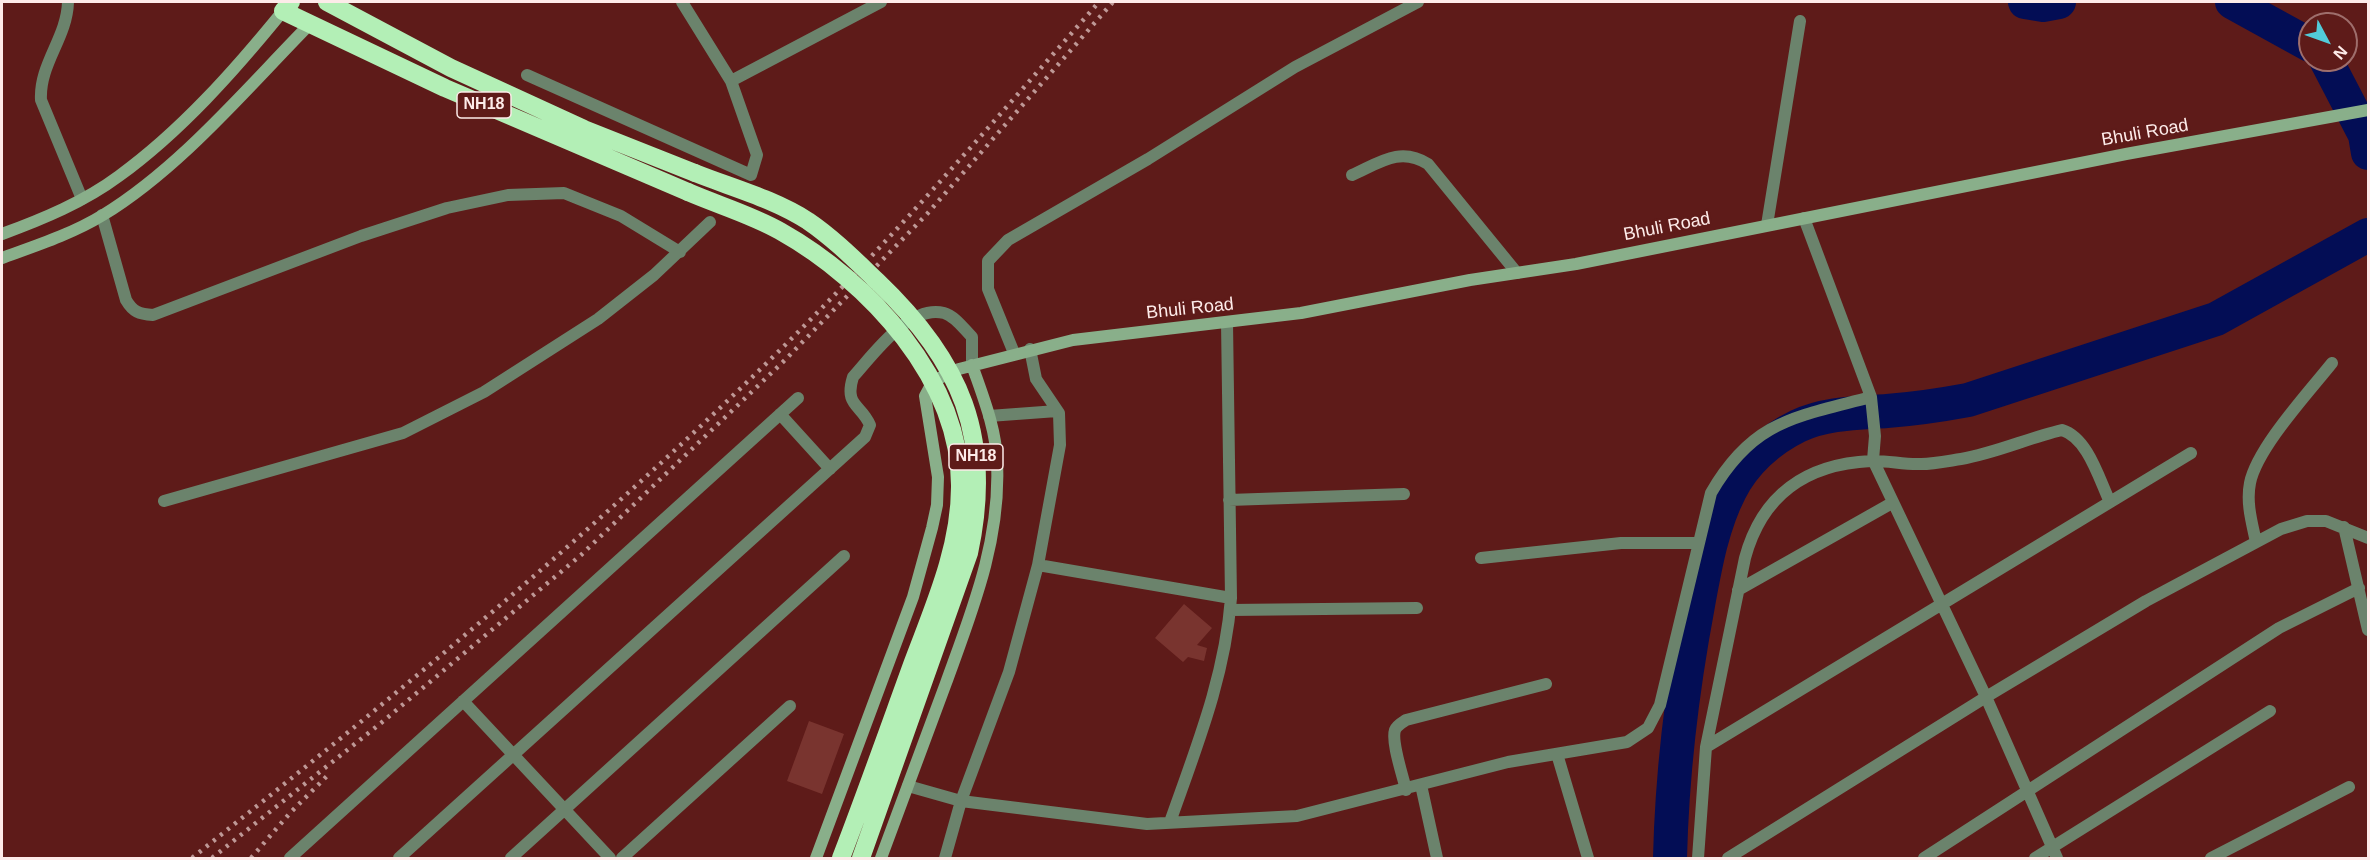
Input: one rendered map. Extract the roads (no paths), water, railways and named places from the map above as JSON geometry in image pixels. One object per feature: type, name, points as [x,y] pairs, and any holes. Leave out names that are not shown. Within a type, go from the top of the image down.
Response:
[{"type":"highway","name":"NH18","points":[[309,25],[327,2],[451,68],[584,129],[789,211],[827,235],[853,258],[913,317],[933,342],[949,368],[969,414],[978,472],[975,526],[969,553],[861,858]]},
{"type":"highway","name":"NH18","points":[[287,6],[309,25],[455,92],[778,230],[805,246],[851,282],[877,308],[925,367],[951,423],[958,455],[960,488],[956,527],[944,578],[842,858]]},
{"type":"main road","points":[[2,234],[39,220],[82,199],[120,175],[176,126],[253,47],[287,6]]},
{"type":"main road","points":[[2,258],[45,242],[102,215],[144,185],[188,147],[309,25]]},
{"type":"main road","name":"Bhuli Road","points":[[816,858],[913,597],[932,528],[937,505],[938,477],[925,396],[933,381],[972,365],[1073,340],[1301,313],[1804,218],[2126,154],[2368,110]]},
{"type":"main road","points":[[881,858],[985,570],[997,499],[997,461],[989,416],[972,365]]},
{"type":"street","points":[[68,2],[68,15],[60,41],[40,82],[41,100],[82,199]]},
{"type":"street","points":[[527,75],[751,175],[757,155],[731,81],[682,2]]},
{"type":"street","points":[[731,81],[880,2]]},
{"type":"street","points":[[1014,353],[988,289],[988,261],[1008,240],[1148,159],[1295,67],[1418,2]]},
{"type":"street","points":[[1767,225],[1800,21]]},
{"type":"street","points":[[1352,175],[1402,154],[1416,156],[1428,164],[1517,273]]},
{"type":"street","points":[[102,215],[126,300],[131,309],[140,314],[153,315],[382,229],[447,208],[508,195],[564,193],[621,216],[680,252]]},
{"type":"street","points":[[1804,218],[1872,401],[1875,436],[1873,460],[1986,697],[2054,853]]},
{"type":"street","points":[[164,501],[403,433],[484,392],[598,319],[680,252],[710,222]]},
{"type":"street","points":[[399,858],[870,431],[867,419],[850,399],[853,377],[898,328],[925,313],[935,312],[950,316],[972,337],[972,365]]},
{"type":"street","points":[[1170,822],[1217,687],[1230,610],[1227,323]]},
{"type":"street","points":[[945,858],[961,801],[1009,672],[1038,566],[1060,446],[1061,424],[1057,411],[1036,379],[1030,349]]},
{"type":"street","points":[[2256,542],[2248,504],[2250,482],[2276,434],[2332,363]]},
{"type":"street","points":[[290,858],[798,398]]},
{"type":"street","points":[[908,786],[961,801],[1147,824],[1297,816],[1406,790],[1508,762],[1627,742],[1648,728],[1660,705],[1697,543],[1711,493],[1726,468],[1746,445],[1773,427],[1801,416],[1872,401]]},
{"type":"street","points":[[989,416],[1057,411]]},
{"type":"street","points":[[780,414],[830,469]]},
{"type":"street","points":[[1698,858],[1706,747],[1738,590],[1751,534],[1774,499],[1805,476],[1836,464],[1873,460],[1921,464],[1963,459],[2062,430],[2072,433],[2082,445],[2110,502]]},
{"type":"street","points":[[1706,747],[2191,453]]},
{"type":"street","points":[[1229,500],[1404,494]]},
{"type":"street","points":[[1738,590],[1892,503]]},
{"type":"street","points":[[1728,858],[1986,697],[2146,602],[2281,529],[2307,521],[2326,521],[2368,538]]},
{"type":"street","points":[[2344,527],[2368,630]]},
{"type":"street","points":[[1481,558],[1621,543],[1697,543]]},
{"type":"street","points":[[511,858],[844,555]]},
{"type":"street","points":[[1038,566],[1231,597]]},
{"type":"street","points":[[1924,858],[2279,628],[2359,588]]},
{"type":"street","points":[[1230,610],[1417,608]]},
{"type":"street","points":[[1406,790],[1395,740],[1399,725],[1406,720],[1546,684]]},
{"type":"street","points":[[463,701],[610,858]]},
{"type":"street","points":[[622,858],[790,706]]},
{"type":"street","points":[[2035,858],[2054,853],[2270,711]]},
{"type":"street","points":[[1557,754],[1588,858]]},
{"type":"street","points":[[1421,785],[1437,858]]},
{"type":"street","points":[[2211,858],[2349,787]]},
{"type":"waterway","points":[[2025,2],[2043,5],[2059,2]]},
{"type":"waterway","points":[[2232,2],[2298,38]]},
{"type":"waterway","points":[[2332,72],[2365,135],[2368,153]]},
{"type":"waterway","points":[[1670,858],[1679,731],[1692,637],[1706,561],[1718,518],[1730,491],[1742,471],[1758,453],[1787,432],[1819,418],[1917,408],[1968,400],[2216,319],[2368,235]]},
{"type":"railway","points":[[192,858],[490,614],[706,421],[776,354],[860,268],[941,181],[1099,2]]},
{"type":"railway","points":[[212,858],[381,723],[581,555],[785,360],[927,214],[1113,2]]},
{"type":"railway","points":[[251,858],[290,813],[330,773]]}]
